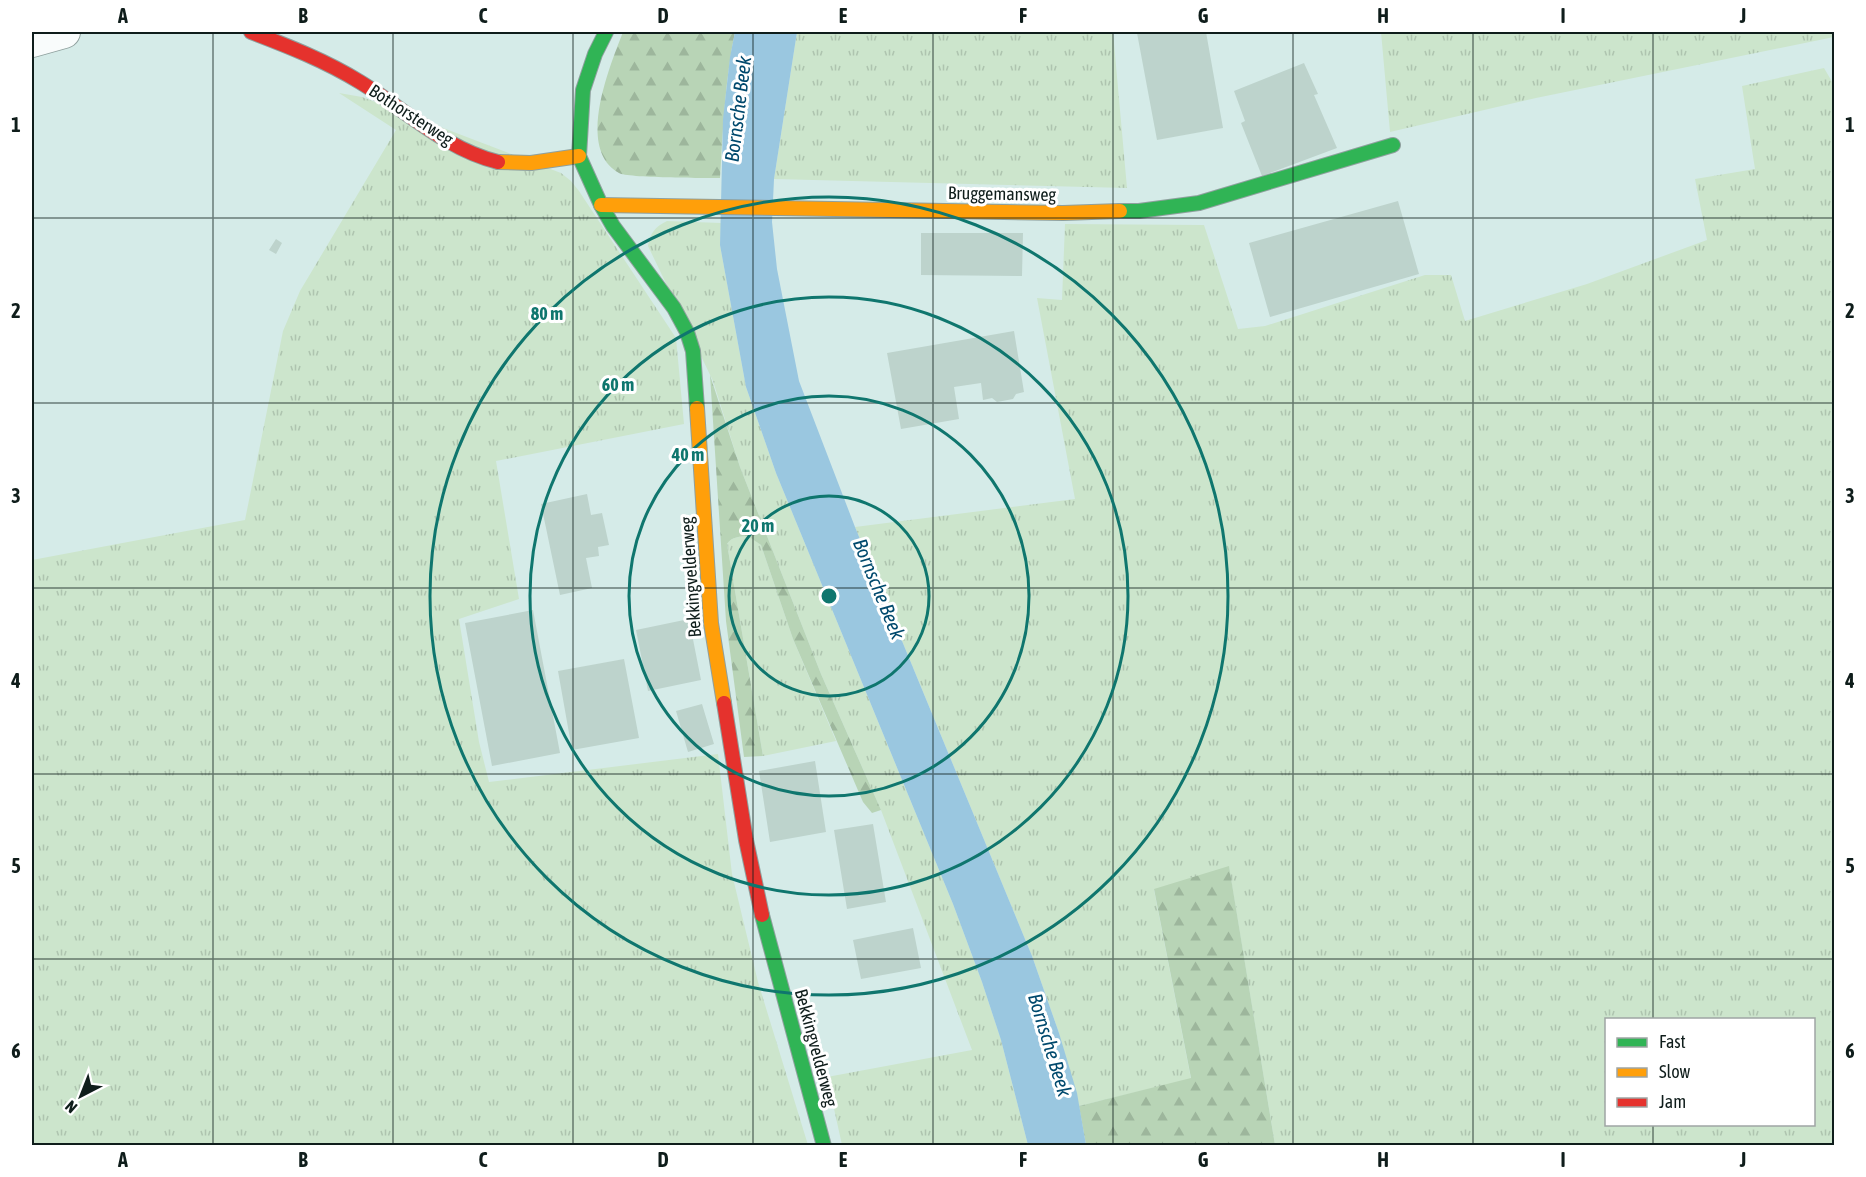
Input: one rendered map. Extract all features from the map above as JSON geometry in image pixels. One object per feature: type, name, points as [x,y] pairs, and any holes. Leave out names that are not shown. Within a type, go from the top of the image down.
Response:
[{"type":"street","points":[[32,40],[64,32]]},
{"type":"street","name":"Bothorsterweg","points":[[251,32],[310,55],[361,82],[429,129],[475,156],[503,163],[524,163],[579,156]]},
{"type":"street","name":"Bekkingvelderweg","points":[[606,32],[595,54],[583,90],[579,156],[613,226],[674,309],[687,332],[693,351],[711,624],[746,840],[757,898],[824,1146]]},
{"type":"street","name":"Bruggemansweg","points":[[601,205],[1063,213],[1139,211],[1199,203],[1393,145]]},
{"type":"green space","points":[[623,32],[735,32],[723,123],[720,178],[625,175],[619,173],[606,161],[599,146],[600,106],[604,85]]},
{"type":"green space","points":[[797,32],[1113,32],[1127,188],[774,179]]},
{"type":"green space","points":[[1381,32],[1834,32],[1834,37],[1536,98],[1390,132]]},
{"type":"green space","points":[[1824,68],[1834,85],[1834,1145],[1275,1145],[1229,867],[1154,890],[1191,1079],[1079,1106],[1059,1033],[1032,956],[855,527],[1075,499],[1037,298],[1062,300],[1065,224],[1204,225],[1238,329],[1265,326],[1425,275],[1451,275],[1465,321],[1587,284],[1707,240],[1695,179],[1755,169],[1742,86]]},
{"type":"green space","points":[[339,93],[362,97],[561,173],[579,191],[676,338],[684,424],[496,461],[519,599],[459,619],[479,742],[489,782],[718,754],[732,874],[758,982],[808,1145],[32,1146],[32,560],[245,520],[283,331],[300,291],[396,130]]},
{"type":"green space","points":[[667,221],[721,223],[720,245],[746,387],[776,473],[953,904],[1001,1040],[1028,1145],[842,1145],[827,1077],[972,1050],[881,810],[821,674],[740,467],[713,381],[648,246],[654,231]]},
{"type":"green space","points":[[710,375],[740,467],[821,674],[881,810],[872,813],[863,802],[793,639],[761,545],[748,536],[734,538],[727,544],[763,756],[744,757],[726,621]]},
{"type":"green space","points":[[749,536],[761,545],[793,639],[836,741],[763,756],[727,544],[734,538]]},
{"type":"green space","points":[[1229,866],[1275,1145],[1086,1145],[1079,1106],[1191,1078],[1154,889]]},
{"type":"water","name":"Bornsche Beek","points":[[735,32],[797,32],[774,179],[772,222],[777,269],[799,381],[855,527],[1032,956],[1077,1093],[1086,1145],[1028,1145],[1001,1040],[953,904],[776,473],[746,387],[720,245],[723,119]]},
{"type":"building","points":[[1206,32],[1223,128],[1157,140],[1137,33]]},
{"type":"building","points":[[1304,63],[1318,94],[1314,95],[1337,148],[1262,176],[1241,123],[1245,121],[1234,91]]},
{"type":"building","points":[[1398,201],[1419,274],[1270,317],[1249,243]]},
{"type":"building","points":[[921,233],[1023,233],[1022,276],[921,275]]},
{"type":"building","points":[[276,239],[282,243],[276,254],[269,250]]},
{"type":"building","points":[[1014,331],[1024,392],[1016,394],[1013,399],[997,402],[992,398],[983,400],[981,383],[954,387],[959,419],[901,429],[887,353]]},
{"type":"building","points":[[587,494],[591,515],[602,513],[609,545],[598,547],[599,556],[586,558],[592,588],[560,595],[541,504]]},
{"type":"building","points":[[533,610],[560,753],[492,766],[465,623]]},
{"type":"building","points":[[689,619],[701,680],[648,691],[636,630]]},
{"type":"building","points":[[624,659],[639,738],[572,750],[558,671]]},
{"type":"building","points":[[702,704],[714,744],[688,752],[676,711]]},
{"type":"building","points":[[815,761],[826,832],[770,842],[759,771]]},
{"type":"building","points":[[873,824],[886,902],[847,909],[834,830]]},
{"type":"building","points":[[913,928],[921,968],[861,979],[853,940]]},
{"type":"traffic: fast","points":[[606,32],[595,54],[583,90],[579,156],[613,226],[674,308],[687,332],[693,351],[697,408]]},
{"type":"traffic: fast","points":[[1120,211],[1139,211],[1199,203],[1393,145]]},
{"type":"traffic: fast","points":[[762,915],[824,1146]]},
{"type":"traffic: slow","points":[[498,162],[531,163],[579,156]]},
{"type":"traffic: slow","points":[[601,205],[1063,213],[1120,211]]},
{"type":"traffic: slow","points":[[697,408],[711,623],[724,703]]},
{"type":"traffic: jam","points":[[251,32],[334,67],[443,138],[479,156],[498,162]]},
{"type":"traffic: jam","points":[[724,703],[746,840],[762,915]]}]
